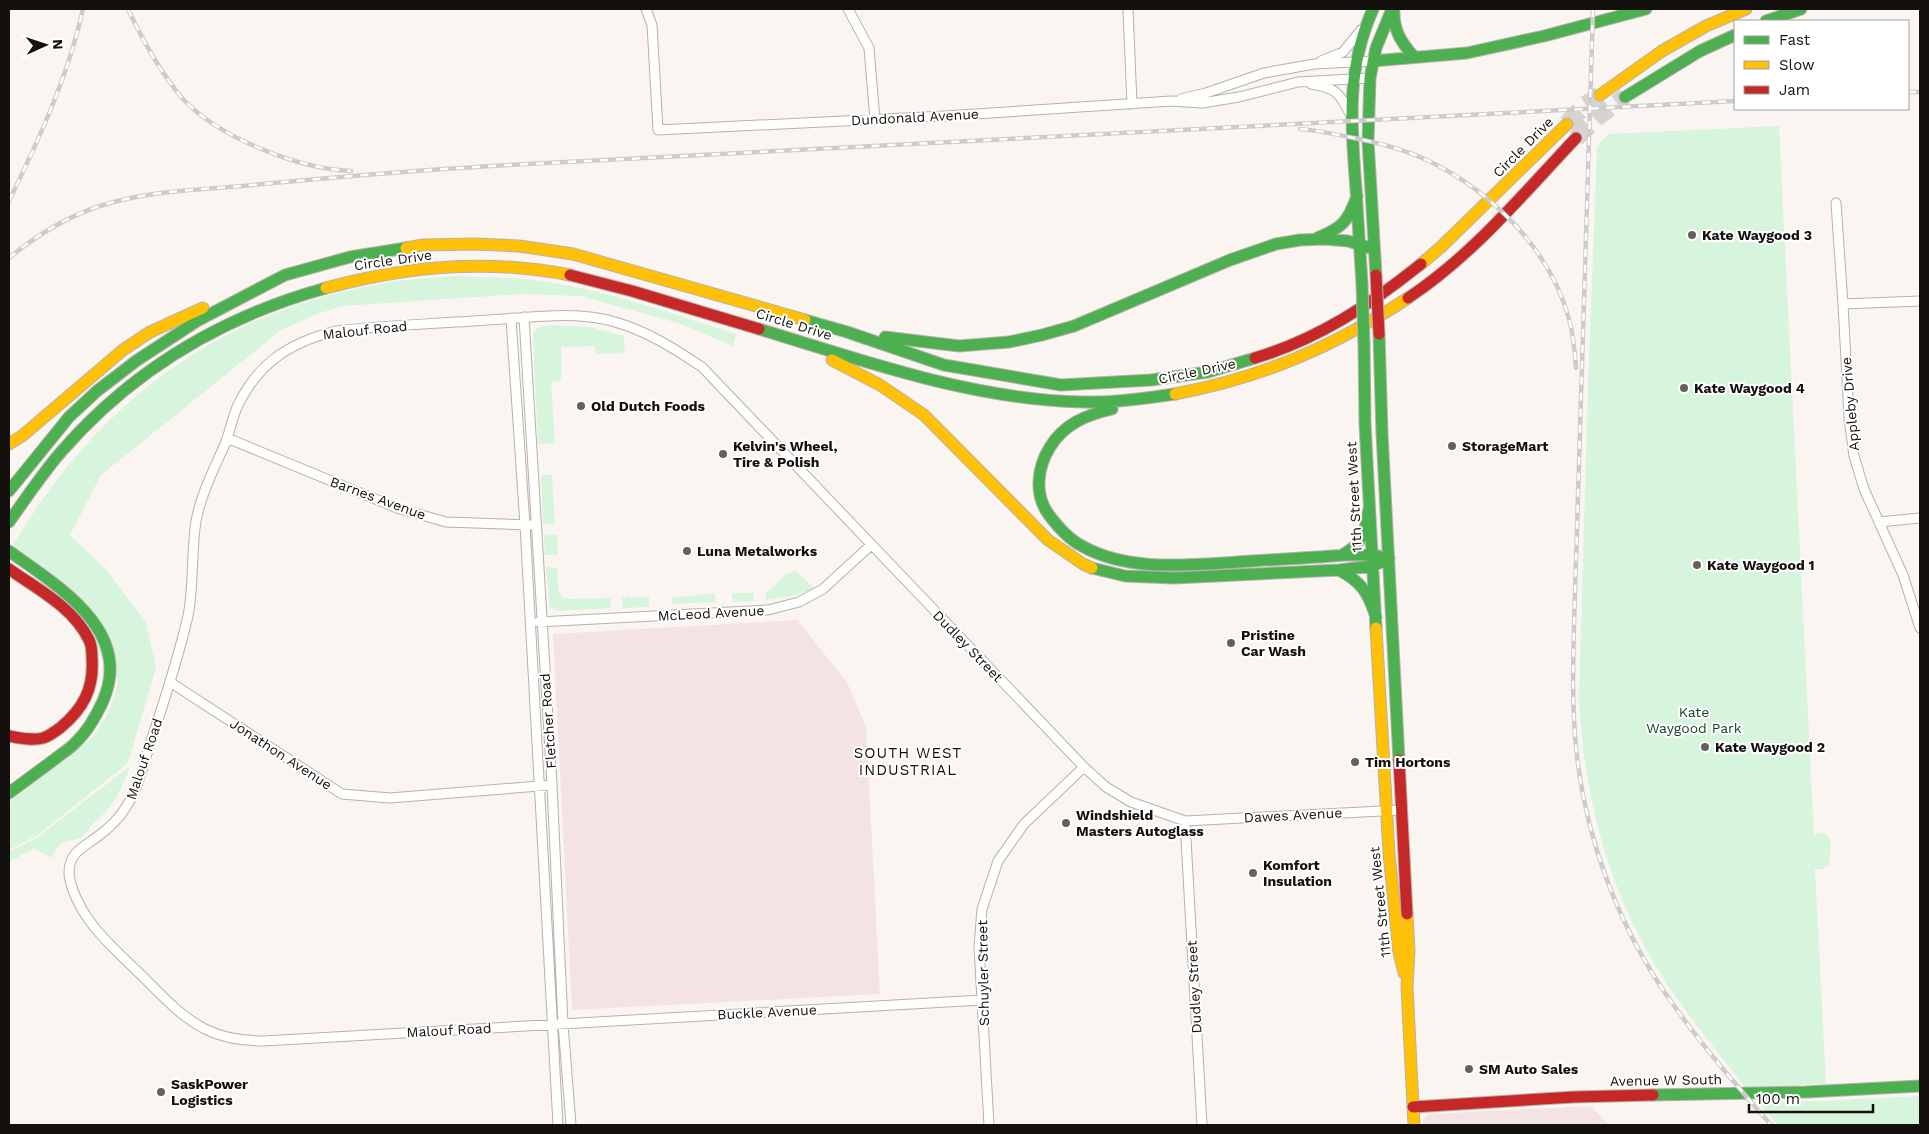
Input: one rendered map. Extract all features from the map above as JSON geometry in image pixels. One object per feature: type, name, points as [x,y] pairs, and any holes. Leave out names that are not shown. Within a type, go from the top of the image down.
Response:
[{"type":"main road","name":"11th Street West","points":[[1373,9],[1366,22],[1354,63],[1351,116],[1360,243],[1369,509],[1387,811],[1399,953],[1407,986]]},
{"type":"main road","name":"11th Street West","points":[[1393,9],[1372,61],[1368,141],[1409,951],[1407,986],[1414,1125]]},
{"type":"main road","points":[[1393,9],[1393,24],[1401,41],[1414,57]]},
{"type":"main road","points":[[1372,61],[1467,53],[1544,36],[1646,9]]},
{"type":"main road","points":[[1600,95],[1662,51],[1706,26],[1746,9]]},
{"type":"main road","points":[[1769,20],[1801,9]]},
{"type":"main road","points":[[1625,97],[1700,52],[1734,35]]},
{"type":"main road","name":"Circle Drive","points":[[9,491],[69,417],[97,391],[136,361],[197,321],[285,275],[350,256],[423,245],[474,244],[519,246],[573,254],[847,332],[944,364],[1060,385],[1151,380],[1208,372],[1284,349],[1348,318],[1402,279],[1441,247],[1567,124]]},
{"type":"main road","name":"Circle Drive","points":[[9,522],[29,491],[86,423],[119,393],[167,358],[237,318],[301,295],[395,272],[480,265],[529,268],[632,290],[916,378],[1024,400],[1070,403],[1124,400],[1178,392],[1231,381],[1334,342],[1408,299],[1440,275],[1462,254],[1576,138]]},
{"type":"main road","points":[[847,332],[944,345],[985,345],[1046,336],[1261,248],[1277,243],[1317,238],[1336,232],[1349,219],[1356,196]]},
{"type":"main road","points":[[1317,238],[1360,243],[1374,249]]},
{"type":"main road","points":[[9,444],[35,425],[123,350],[150,332],[182,316],[285,275]]},
{"type":"main road","points":[[790,338],[880,385],[924,415],[1048,540],[1083,564],[1096,570],[1125,576],[1167,578],[1339,570],[1388,558]]},
{"type":"main road","points":[[1178,392],[1096,412],[1075,420],[1058,434],[1042,462],[1039,475],[1039,490],[1048,515],[1063,532],[1076,542],[1102,555],[1135,563],[1187,565],[1341,556],[1372,561]]},
{"type":"main road","points":[[1341,556],[1354,549],[1361,541],[1369,509]]},
{"type":"main road","points":[[9,793],[77,742],[99,710],[110,685],[111,666],[105,642],[92,618],[73,598],[13,554]]},
{"type":"main road","points":[[9,736],[23,739],[46,737],[68,722],[82,706],[93,685],[94,666],[90,644],[81,628],[71,616],[10,570]]},
{"type":"main road","points":[[1339,570],[1352,577],[1364,588],[1376,617]]},
{"type":"main road","name":"Avenue W South","points":[[1413,1106],[1574,1097],[1806,1092],[1920,1086]]},
{"type":"street","name":"Dundonald Avenue","points":[[646,9],[652,25],[658,130],[875,120],[1171,101],[1202,103],[1239,97],[1298,82],[1370,78]]},
{"type":"street","points":[[848,9],[869,48],[875,120]]},
{"type":"street","points":[[1128,9],[1132,104]]},
{"type":"street","name":"Dundonald Avenue","points":[[1314,64],[1343,52],[1366,22]]},
{"type":"street","name":"Dundonald Avenue","points":[[1171,101],[1206,93],[1264,73],[1314,64],[1372,61]]},
{"type":"street","name":"Dundonald Avenue","points":[[1298,82],[1335,90],[1342,97],[1351,116]]},
{"type":"street","name":"Appleby Drive","points":[[1836,203],[1849,418],[1854,456],[1858,472],[1903,575],[1920,627]]},
{"type":"street","points":[[1843,304],[1920,301]]},
{"type":"street","name":"Dudley Street","points":[[511,319],[578,316],[613,321],[634,328],[678,351],[702,367],[1084,767],[1106,787],[1131,802],[1185,821],[1202,1125]]},
{"type":"street","name":"Fletcher Road","points":[[524,317],[552,785],[563,1024],[571,1125]]},
{"type":"street","name":"Malouf Road","points":[[511,319],[336,331],[294,344],[258,374],[238,406],[201,500],[197,518],[188,617],[170,682],[133,795],[120,816],[71,859],[69,875],[76,896],[88,919],[99,933],[173,1006],[205,1029],[219,1035],[242,1041],[263,1041],[551,1024]]},
{"type":"street","name":"Fletcher Road","points":[[511,319],[525,525],[558,1125]]},
{"type":"street","name":"Barnes Avenue","points":[[227,438],[397,508],[446,522],[536,524]]},
{"type":"street","points":[[1879,522],[1920,518]]},
{"type":"street","name":"McLeod Avenue","points":[[530,622],[768,610],[799,602],[824,589],[871,545]]},
{"type":"street","name":"Jonathon Avenue","points":[[170,682],[342,794],[390,798],[552,785]]},
{"type":"street","name":"Schuyler Street","points":[[989,1125],[979,947],[982,909],[998,862],[1024,824],[1084,767]]},
{"type":"street","name":"Dawes Avenue","points":[[1185,821],[1401,810]]},
{"type":"street","name":"Buckle Avenue","points":[[551,1024],[982,1000]]},
{"type":"shaded area","points":[[797,620],[847,682],[866,727],[880,994],[572,1010],[553,634]]},
{"type":"shaded area","points":[[1591,1106],[1609,1125],[1423,1125],[1423,1120],[1429,1114]]},
{"type":"green space","name":"Kate Waygood Park","points":[[1779,126],[1814,837],[1818,832],[1826,834],[1831,842],[1829,865],[1823,869],[1815,869],[1826,1084],[1745,1087],[1671,990],[1650,956],[1632,922],[1617,887],[1595,815],[1587,778],[1579,700],[1588,386],[1597,147],[1608,134]]},
{"type":"green space","points":[[454,276],[534,280],[585,289],[636,302],[736,334],[733,346],[678,323],[580,296],[521,294],[342,306],[314,315],[280,331],[101,475],[70,535],[106,570],[146,622],[156,668],[128,763],[38,835],[9,850],[9,802],[89,740],[108,712],[118,679],[13,545],[46,495],[82,449],[122,409],[166,373],[213,342],[265,317],[320,298],[388,282]]},
{"type":"green space","points":[[549,325],[590,327],[624,336],[625,349],[622,353],[597,354],[594,346],[561,347],[562,373],[560,381],[551,382],[555,443],[538,444],[533,334],[540,327]]},
{"type":"green space","points":[[541,475],[552,475],[555,525],[543,524]]},
{"type":"green space","points":[[546,535],[557,535],[558,555],[545,555],[544,538]]},
{"type":"green space","points":[[547,567],[557,568],[558,589],[562,597],[568,599],[610,598],[611,608],[558,611],[550,608]]},
{"type":"green space","points":[[796,571],[814,588],[798,595],[766,600],[766,591],[771,590],[786,574]]},
{"type":"green space","points":[[715,593],[715,602],[672,604],[672,598]]},
{"type":"green space","points":[[732,593],[754,593],[754,601],[733,602]]},
{"type":"green space","points":[[629,596],[630,598],[649,597],[648,607],[623,608],[622,598]]},
{"type":"green space","points":[[130,766],[114,800],[81,837],[59,845],[52,858],[34,848],[9,862],[9,852],[38,837]]},
{"type":"green space","points":[[1920,1096],[1920,1125],[1778,1125],[1757,1102],[1826,1101]]},
{"type":"tunnel","points":[[1567,124],[1584,106],[1600,95]]},
{"type":"tunnel","points":[[1576,138],[1596,118],[1625,97]]},
{"type":"railway","points":[[9,201],[52,107],[77,34],[83,9]]},
{"type":"railway","points":[[128,9],[159,67],[183,99],[198,113],[238,138],[284,158],[330,169],[351,171]]},
{"type":"railway","points":[[1593,9],[1573,656],[1573,702],[1581,782],[1597,850],[1608,883],[1638,948],[1655,978],[1686,1022],[1771,1125]]},
{"type":"railway","points":[[1909,92],[1920,92]]},
{"type":"railway","points":[[9,258],[52,227],[87,210],[135,197],[189,190],[491,166],[1734,101]]},
{"type":"railway","points":[[1300,129],[1325,132],[1400,149],[1429,161],[1452,174],[1496,206],[1516,225],[1533,246],[1548,269],[1560,293],[1569,319],[1574,343],[1576,368]]},
{"type":"traffic: fast","points":[[1362,284],[1352,98],[1358,54],[1373,9]]},
{"type":"traffic: fast","points":[[1376,275],[1368,141],[1370,78],[1376,48],[1392,9]]},
{"type":"traffic: fast","points":[[1394,9],[1396,29],[1405,46],[1414,57]]},
{"type":"traffic: fast","points":[[1373,61],[1467,53],[1544,36],[1646,9]]},
{"type":"traffic: fast","points":[[1769,20],[1801,9]]},
{"type":"traffic: fast","points":[[1625,97],[1700,51],[1734,35]]},
{"type":"traffic: fast","points":[[1317,238],[1333,231],[1343,223],[1357,196]]},
{"type":"traffic: fast","points":[[885,337],[959,346],[1009,342],[1074,326],[1230,260],[1276,244],[1324,239],[1348,241],[1374,249]]},
{"type":"traffic: fast","points":[[9,491],[69,417],[97,391],[136,361],[197,321],[285,275],[350,257],[406,248]]},
{"type":"traffic: fast","points":[[1362,284],[1364,343]]},
{"type":"traffic: fast","points":[[9,522],[61,452],[118,395],[149,371],[181,350],[250,314],[326,288]]},
{"type":"traffic: fast","points":[[805,320],[847,332],[944,365],[1061,385],[1151,380],[1208,372],[1255,358]]},
{"type":"traffic: fast","points":[[759,329],[919,377],[1001,394],[1042,400],[1084,402],[1130,400],[1175,394]]},
{"type":"traffic: fast","points":[[1379,334],[1382,433],[1399,760]]},
{"type":"traffic: fast","points":[[1364,343],[1365,424],[1376,628]]},
{"type":"traffic: fast","points":[[1112,409],[1093,414],[1069,426],[1062,432],[1050,447],[1040,472],[1039,490],[1044,507],[1064,532],[1082,546],[1119,560],[1158,565],[1348,555],[1378,556]]},
{"type":"traffic: fast","points":[[1342,555],[1355,546],[1362,536],[1369,509]]},
{"type":"traffic: fast","points":[[9,551],[48,579],[86,612],[100,632],[108,653],[110,676],[103,701],[80,738],[69,749],[9,793]]},
{"type":"traffic: fast","points":[[1092,568],[1125,576],[1174,578],[1339,570],[1373,566],[1389,558]]},
{"type":"traffic: fast","points":[[1339,570],[1347,574],[1363,589],[1376,617]]},
{"type":"traffic: fast","points":[[1653,1095],[1806,1092],[1920,1086]]},
{"type":"traffic: slow","points":[[1600,95],[1662,51],[1706,26],[1746,9]]},
{"type":"traffic: slow","points":[[1421,264],[1441,247],[1567,124]]},
{"type":"traffic: slow","points":[[406,248],[423,245],[474,244],[519,246],[573,254],[805,320]]},
{"type":"traffic: slow","points":[[326,288],[386,274],[447,267],[509,267],[570,275]]},
{"type":"traffic: slow","points":[[1175,394],[1238,379],[1297,358],[1352,331],[1408,298]]},
{"type":"traffic: slow","points":[[9,444],[22,436],[123,350],[150,332],[203,308]]},
{"type":"traffic: slow","points":[[832,360],[880,385],[924,415],[1048,540],[1092,568]]},
{"type":"traffic: slow","points":[[1376,628],[1389,853],[1399,953],[1404,973]]},
{"type":"traffic: slow","points":[[1407,914],[1409,951],[1407,986],[1414,1125]]},
{"type":"traffic: jam","points":[[1408,298],[1432,281],[1476,243],[1576,138]]},
{"type":"traffic: jam","points":[[1255,358],[1322,331],[1363,307],[1421,264]]},
{"type":"traffic: jam","points":[[570,275],[632,291],[759,329]]},
{"type":"traffic: jam","points":[[1376,275],[1379,334]]},
{"type":"traffic: jam","points":[[9,569],[64,608],[82,628],[90,642],[92,651],[89,689],[81,706],[68,721],[43,738],[26,739],[9,736]]},
{"type":"traffic: jam","points":[[1399,760],[1407,914]]},
{"type":"traffic: jam","points":[[1413,1107],[1574,1097],[1653,1095]]},
{"type":"place","name":"Kate Waygood 3","points":[[1692,235]]},
{"type":"place","name":"Kate Waygood 4","points":[[1684,388]]},
{"type":"place","name":"Old Dutch Foods","points":[[581,406]]},
{"type":"place","name":"StorageMart","points":[[1452,446]]},
{"type":"place","name":"Kelvin's Wheel, Tire & Polish","points":[[723,454]]},
{"type":"place","name":"Luna Metalworks","points":[[687,551]]},
{"type":"place","name":"Kate Waygood 1","points":[[1697,565]]},
{"type":"place","name":"Pristine Car Wash","points":[[1231,643]]},
{"type":"place","name":"Kate Waygood 2","points":[[1705,747]]},
{"type":"place","name":"Tim Hortons","points":[[1355,762]]},
{"type":"place","name":"Windshield Masters Autoglass","points":[[1066,823]]},
{"type":"place","name":"Komfort Insulation","points":[[1253,873]]},
{"type":"place","name":"SM Auto Sales","points":[[1469,1069]]},
{"type":"place","name":"SaskPower Logistics","points":[[161,1092]]},
{"type":"district","name":"SOUTH WEST INDUSTRIAL","points":[[908,762]]}]
